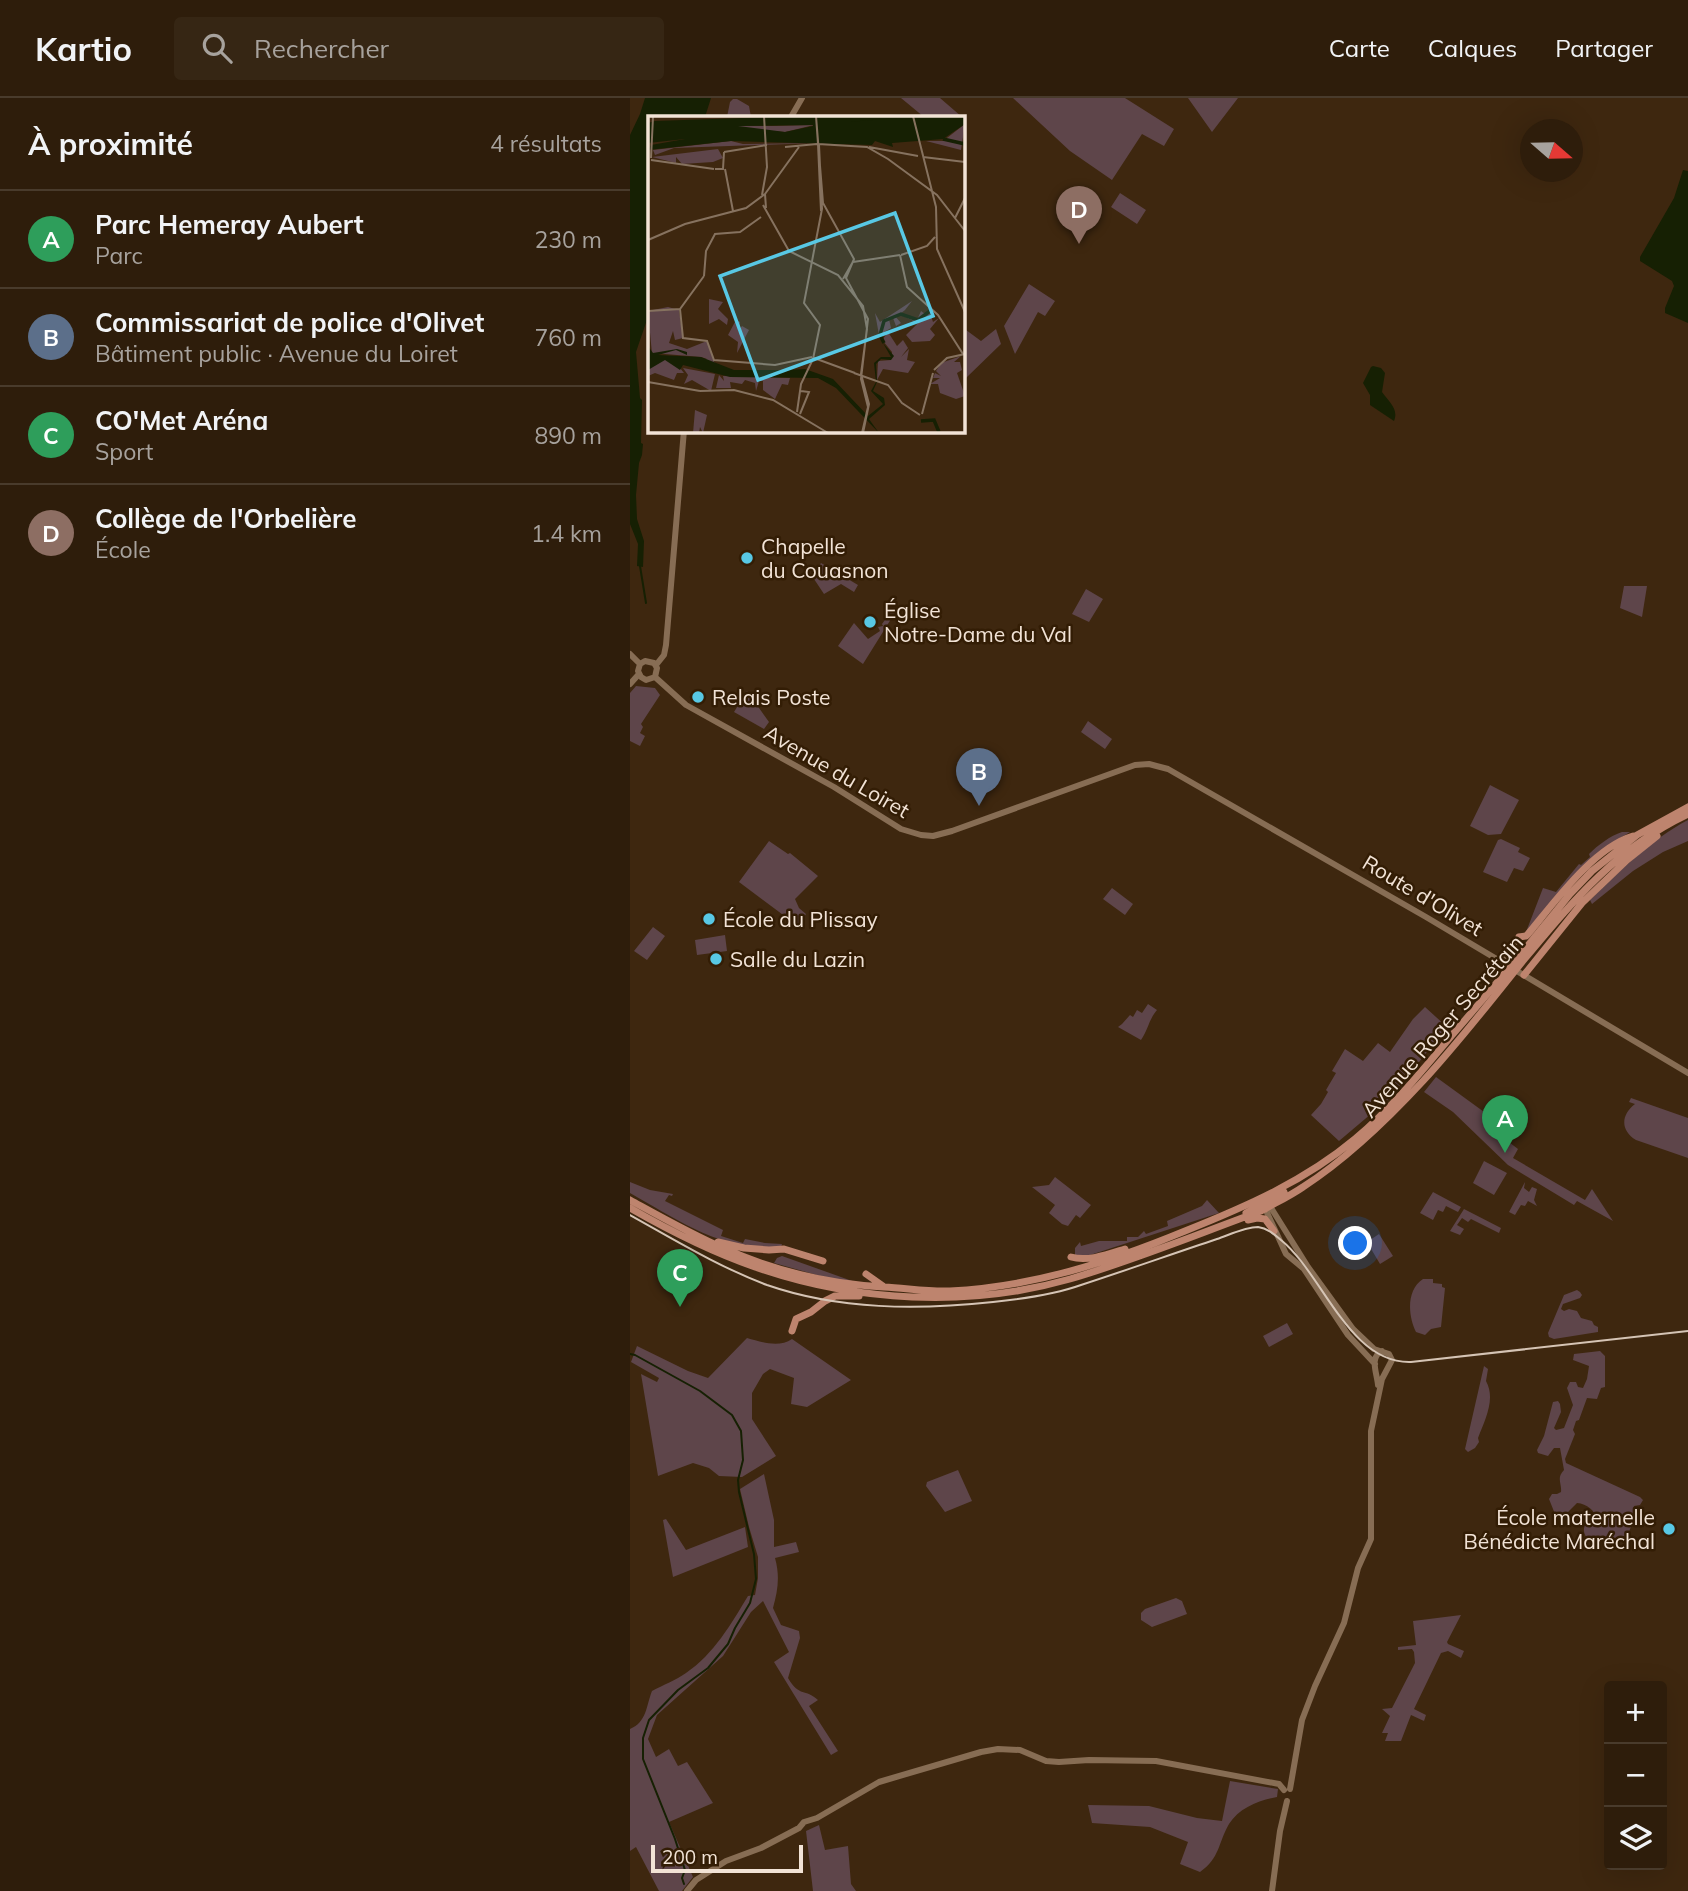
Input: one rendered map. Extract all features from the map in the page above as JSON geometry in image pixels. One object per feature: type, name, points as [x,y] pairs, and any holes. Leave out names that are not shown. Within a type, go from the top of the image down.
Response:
[{"type":"main road","name":"Avenue Roger Secrétain","points":[[630,1208],[716,1252],[776,1271],[840,1289],[929,1297],[970,1296],[1002,1289],[1100,1262],[1217,1223],[1303,1188],[1377,1128],[1424,1080],[1570,894],[1637,835],[1688,807]]},
{"type":"main road","name":"Avenue Roger Secrétain","points":[[1536,940],[1623,854],[1650,834],[1688,814]]},
{"type":"main road","points":[[1524,975],[1581,903],[1627,860],[1676,820]]},
{"type":"main road","points":[[1519,937],[1528,934],[1584,869],[1603,852],[1620,840],[1637,835]]},
{"type":"main road","name":"Avenue Roger Secrétain","points":[[1266,1203],[1338,1153],[1380,1117],[1496,990]]},
{"type":"main road","name":"Avenue Roger Secrétain","points":[[630,1200],[683,1230],[757,1264]]},
{"type":"main road","points":[[630,1200],[718,1241],[744,1248],[784,1249],[823,1261]]},
{"type":"main road","points":[[1187,1238],[1257,1218],[1266,1220],[1274,1231]]},
{"type":"main road","name":"Avenue Roger Secrétain","points":[[776,1271],[844,1284],[923,1291],[1002,1289],[1069,1279],[1187,1238],[1217,1223]]},
{"type":"main road","points":[[1071,1257],[1080,1260],[1105,1255],[1194,1224],[1217,1223]]},
{"type":"main road","points":[[866,1274],[887,1287]]},
{"type":"main road","points":[[792,1331],[796,1319],[835,1296],[899,1299],[929,1297]]},
{"type":"street","points":[[792,116],[802,98]]},
{"type":"street","points":[[656,665],[664,656],[666,645],[684,432]]},
{"type":"street","points":[[630,654],[640,664]]},
{"type":"street","points":[[640,664],[648,661],[656,665]]},
{"type":"street","points":[[640,664],[639,674],[646,680],[654,677],[656,665]]},
{"type":"street","points":[[630,684],[639,674]]},
{"type":"street","name":"Avenue du Loiret","points":[[654,677],[686,705],[834,787],[896,827],[911,833],[933,835],[952,831],[1119,770],[1149,764],[1168,769],[1321,856]]},
{"type":"street","name":"Route d'Olivet","points":[[1321,856],[1688,1073]]},
{"type":"street","points":[[1501,962],[1519,937]]},
{"type":"street","points":[[1266,1203],[1274,1231],[1286,1254],[1304,1269],[1348,1335],[1375,1365],[1387,1369]]},
{"type":"street","points":[[1266,1203],[1353,1329],[1371,1347],[1384,1351],[1392,1358],[1379,1388],[1370,1444],[1371,1539],[1358,1568],[1344,1623],[1302,1720],[1287,1790]]},
{"type":"street","points":[[1286,1254],[1294,1245]]},
{"type":"street","points":[[1379,1388],[1376,1355],[1384,1351]]},
{"type":"street","points":[[687,1891],[696,1880],[726,1861],[779,1839],[799,1828],[804,1822],[817,1818],[879,1782],[998,1749],[1020,1750],[1045,1761],[1156,1761],[1279,1784],[1294,1793],[1287,1801],[1280,1831],[1272,1891]]},
{"type":"shaded area","points":[[645,98],[711,98],[705,116],[648,116],[648,317],[636,352],[642,400],[643,444],[636,495],[637,519],[644,541],[643,567],[637,566],[638,544],[630,524],[630,135]]},
{"type":"shaded area","points":[[901,98],[940,98],[961,116],[923,116]]},
{"type":"shaded area","points":[[1013,98],[1125,98],[1174,129],[1164,146],[1142,134],[1112,180],[1070,151]]},
{"type":"shaded area","points":[[1188,98],[1238,98],[1212,132]]},
{"type":"shaded area","points":[[737,99],[749,106],[751,116],[727,116],[730,102]]},
{"type":"shaded area","points":[[1683,170],[1688,171],[1688,323],[1665,313],[1674,286],[1672,281],[1640,261],[1674,198]]},
{"type":"shaded area","points":[[1120,193],[1146,210],[1137,224],[1111,207]]},
{"type":"shaded area","points":[[1029,284],[1055,301],[1045,316],[1038,312],[1015,354],[1004,326]]},
{"type":"shaded area","points":[[964,328],[981,341],[996,329],[1001,344],[966,378]]},
{"type":"shaded area","points":[[1373,366],[1381,368],[1385,373],[1382,392],[1394,409],[1394,421],[1370,405],[1370,395],[1363,383]]},
{"type":"shaded area","points":[[821,563],[858,585],[854,592],[841,584],[824,594],[812,576]]},
{"type":"shaded area","points":[[1624,586],[1647,586],[1642,617],[1620,608]]},
{"type":"shaded area","points":[[1086,589],[1103,599],[1089,622],[1072,614]]},
{"type":"shaded area","points":[[893,609],[896,611],[863,664],[838,646],[854,623],[868,639],[880,631],[878,627],[883,626]]},
{"type":"shaded area","points":[[636,686],[655,688],[660,695],[641,724],[643,727],[640,733],[645,736],[640,746],[630,741],[630,693]]},
{"type":"shaded area","points":[[747,691],[769,722],[764,729],[734,712]]},
{"type":"shaded area","points":[[1088,721],[1112,739],[1105,749],[1081,732]]},
{"type":"shaded area","points":[[1490,785],[1519,800],[1501,834],[1488,835],[1470,826]]},
{"type":"shaded area","points":[[1688,820],[1688,841],[1663,852],[1633,871],[1592,904],[1590,900],[1636,856]]},
{"type":"shaded area","points":[[1622,832],[1630,832],[1612,843],[1526,932],[1543,888],[1556,892],[1579,864],[1590,857],[1589,854],[1609,838]]},
{"type":"shaded area","points":[[1498,840],[1520,848],[1518,852],[1530,858],[1523,871],[1514,868],[1507,882],[1483,872]]},
{"type":"shaded area","points":[[769,841],[790,853],[818,876],[795,899],[806,914],[798,926],[739,882]]},
{"type":"shaded area","points":[[1112,888],[1133,904],[1125,915],[1103,899]]},
{"type":"shaded area","points":[[653,927],[665,936],[647,960],[634,951]]},
{"type":"shaded area","points":[[725,935],[727,951],[697,955],[695,940]]},
{"type":"shaded area","points":[[1148,1004],[1157,1010],[1141,1040],[1118,1027],[1130,1015],[1133,1017],[1137,1010],[1142,1013]]},
{"type":"shaded area","points":[[1425,1007],[1447,1027],[1391,1097],[1339,1141],[1311,1115],[1328,1092],[1326,1090],[1336,1073],[1332,1071],[1345,1049],[1363,1061],[1378,1043],[1390,1052],[1413,1019]]},
{"type":"shaded area","points":[[1436,1077],[1502,1125],[1501,1136],[1518,1149],[1513,1158],[1585,1200],[1592,1189],[1613,1221],[1577,1201],[1574,1205],[1508,1165],[1453,1112],[1424,1092]]},
{"type":"shaded area","points":[[1631,1098],[1688,1118],[1688,1158],[1636,1140],[1627,1132],[1625,1118],[1635,1104],[1629,1102]]},
{"type":"shaded area","points":[[1484,1161],[1507,1173],[1494,1195],[1473,1183]]},
{"type":"shaded area","points":[[1055,1177],[1091,1205],[1080,1218],[1076,1215],[1068,1226],[1049,1213],[1055,1205],[1032,1187],[1049,1185]]},
{"type":"shaded area","points":[[630,1182],[650,1190],[673,1194],[665,1201],[723,1230],[721,1236],[743,1243],[745,1239],[782,1244],[781,1247],[741,1245],[702,1232],[630,1193]]},
{"type":"shaded area","points":[[1525,1182],[1524,1188],[1529,1192],[1532,1187],[1537,1189],[1534,1200],[1537,1206],[1528,1201],[1525,1206],[1521,1205],[1515,1215],[1509,1212]]},
{"type":"shaded area","points":[[1433,1192],[1461,1207],[1458,1212],[1446,1206],[1443,1212],[1438,1210],[1433,1220],[1420,1213]]},
{"type":"shaded area","points":[[1207,1200],[1219,1213],[1081,1258],[1075,1255],[1075,1248],[1080,1242],[1081,1246],[1099,1241],[1127,1241],[1127,1237],[1138,1237],[1144,1231],[1146,1234],[1168,1226],[1167,1221],[1202,1206]]},
{"type":"shaded area","points":[[1464,1209],[1501,1228],[1499,1233],[1471,1219],[1468,1222],[1462,1218],[1457,1225],[1464,1229],[1460,1235],[1450,1231]]},
{"type":"shaded area","points":[[1379,1234],[1393,1256],[1380,1264],[1367,1242]]},
{"type":"shaded area","points":[[782,1256],[855,1282],[831,1279],[774,1263]]},
{"type":"shaded area","points":[[1423,1279],[1433,1279],[1433,1283],[1442,1284],[1445,1288],[1441,1327],[1431,1329],[1425,1335],[1416,1332],[1410,1311],[1411,1296]]},
{"type":"shaded area","points":[[1577,1290],[1582,1295],[1580,1298],[1563,1304],[1561,1309],[1577,1311],[1581,1318],[1592,1321],[1598,1327],[1598,1332],[1554,1339],[1549,1337],[1548,1333],[1564,1295]]},
{"type":"shaded area","points":[[1287,1323],[1293,1334],[1269,1347],[1263,1336]]},
{"type":"shaded area","points":[[747,1338],[776,1344],[792,1339],[851,1380],[807,1407],[791,1404],[794,1378],[770,1369],[763,1374],[752,1393],[752,1419],[776,1456],[742,1477],[719,1476],[709,1468],[693,1463],[658,1476],[641,1374],[657,1382],[659,1378],[631,1362],[637,1346],[708,1378]]},
{"type":"shaded area","points":[[1600,1351],[1605,1356],[1605,1387],[1601,1388],[1597,1399],[1587,1398],[1579,1420],[1576,1421],[1573,1430],[1575,1434],[1565,1459],[1566,1463],[1643,1500],[1640,1505],[1634,1506],[1636,1515],[1625,1541],[1619,1537],[1611,1543],[1600,1539],[1587,1539],[1584,1530],[1586,1523],[1597,1520],[1592,1510],[1584,1505],[1577,1503],[1563,1517],[1557,1519],[1549,1499],[1552,1494],[1561,1492],[1560,1478],[1564,1470],[1560,1448],[1554,1448],[1548,1456],[1538,1453],[1537,1450],[1544,1436],[1553,1402],[1558,1401],[1561,1412],[1554,1428],[1564,1428],[1573,1405],[1567,1388],[1570,1382],[1576,1382],[1578,1387],[1583,1388],[1587,1379],[1589,1366],[1573,1360],[1574,1354]]},
{"type":"shaded area","points":[[1484,1366],[1488,1369],[1486,1381],[1490,1402],[1479,1442],[1468,1452],[1465,1449]]},
{"type":"shaded area","points":[[958,1470],[972,1501],[945,1512],[926,1486],[927,1482]]},
{"type":"shaded area","points":[[764,1474],[774,1520],[774,1547],[796,1542],[799,1552],[775,1558],[778,1583],[773,1608],[781,1625],[799,1631],[800,1638],[788,1678],[799,1691],[818,1700],[809,1706],[838,1751],[831,1755],[774,1662],[789,1652],[763,1601],[751,1612],[723,1656],[657,1715],[648,1739],[656,1757],[669,1749],[678,1766],[687,1762],[713,1803],[669,1822],[693,1877],[682,1891],[659,1891],[636,1847],[630,1851],[630,1729],[643,1718],[652,1691],[682,1676],[705,1657],[721,1638],[748,1596],[755,1595],[758,1557],[740,1489]]},
{"type":"shaded area","points":[[666,1519],[686,1550],[745,1527],[748,1547],[673,1577],[663,1520]]},
{"type":"shaded area","points":[[1176,1598],[1182,1601],[1187,1614],[1152,1627],[1141,1620],[1141,1613],[1145,1609]]},
{"type":"shaded area","points":[[1461,1615],[1447,1642],[1464,1651],[1461,1658],[1448,1651],[1441,1653],[1414,1709],[1426,1715],[1424,1721],[1411,1715],[1401,1741],[1385,1741],[1388,1733],[1382,1733],[1390,1716],[1382,1709],[1392,1708],[1415,1663],[1412,1649],[1398,1650],[1398,1647],[1416,1645],[1413,1621]]},
{"type":"shaded area","points":[[1230,1781],[1278,1789],[1277,1797],[1238,1813],[1225,1831],[1211,1861],[1200,1872],[1180,1864],[1188,1842],[1150,1827],[1092,1823],[1088,1805],[1149,1806],[1222,1821]]},
{"type":"shaded area","points":[[819,1825],[825,1850],[848,1846],[851,1884],[856,1891],[813,1891],[806,1831]]},
{"type":"waterway","points":[[640,566],[646,603]]},
{"type":"waterway","points":[[630,1354],[700,1391],[732,1415],[741,1431],[743,1460],[738,1480],[739,1492],[754,1554],[756,1579],[750,1603],[728,1644],[708,1668],[678,1690],[649,1720],[643,1738],[643,1759],[675,1839],[685,1870],[682,1878],[684,1884]]},
{"type":"tram line","points":[[630,1215],[697,1253],[749,1278],[794,1293],[850,1303],[936,1306],[1038,1296],[1258,1227],[1273,1234],[1296,1255],[1354,1333],[1370,1349],[1389,1359],[1411,1362],[1688,1331]]},
{"type":"place","name":"Collège de l'Orbelière","points":[[1079,244]]},
{"type":"place","name":"Chapelle du Couasnon","points":[[747,558]]},
{"type":"place","name":"Église Notre-Dame du Val","points":[[870,622]]},
{"type":"place","name":"Relais Poste","points":[[698,697]]},
{"type":"place","name":"Commissariat de police d'Olivet","points":[[979,806]]},
{"type":"place","name":"École du Plissay","points":[[709,919]]},
{"type":"place","name":"Salle du Lazin","points":[[716,959]]},
{"type":"place","name":"Parc Hemeray Aubert","points":[[1505,1153]]},
{"type":"place","name":"CO'Met Aréna","points":[[680,1307]]},
{"type":"place","name":"École maternelle Bénédicte Maréchal","points":[[1669,1529]]}]
